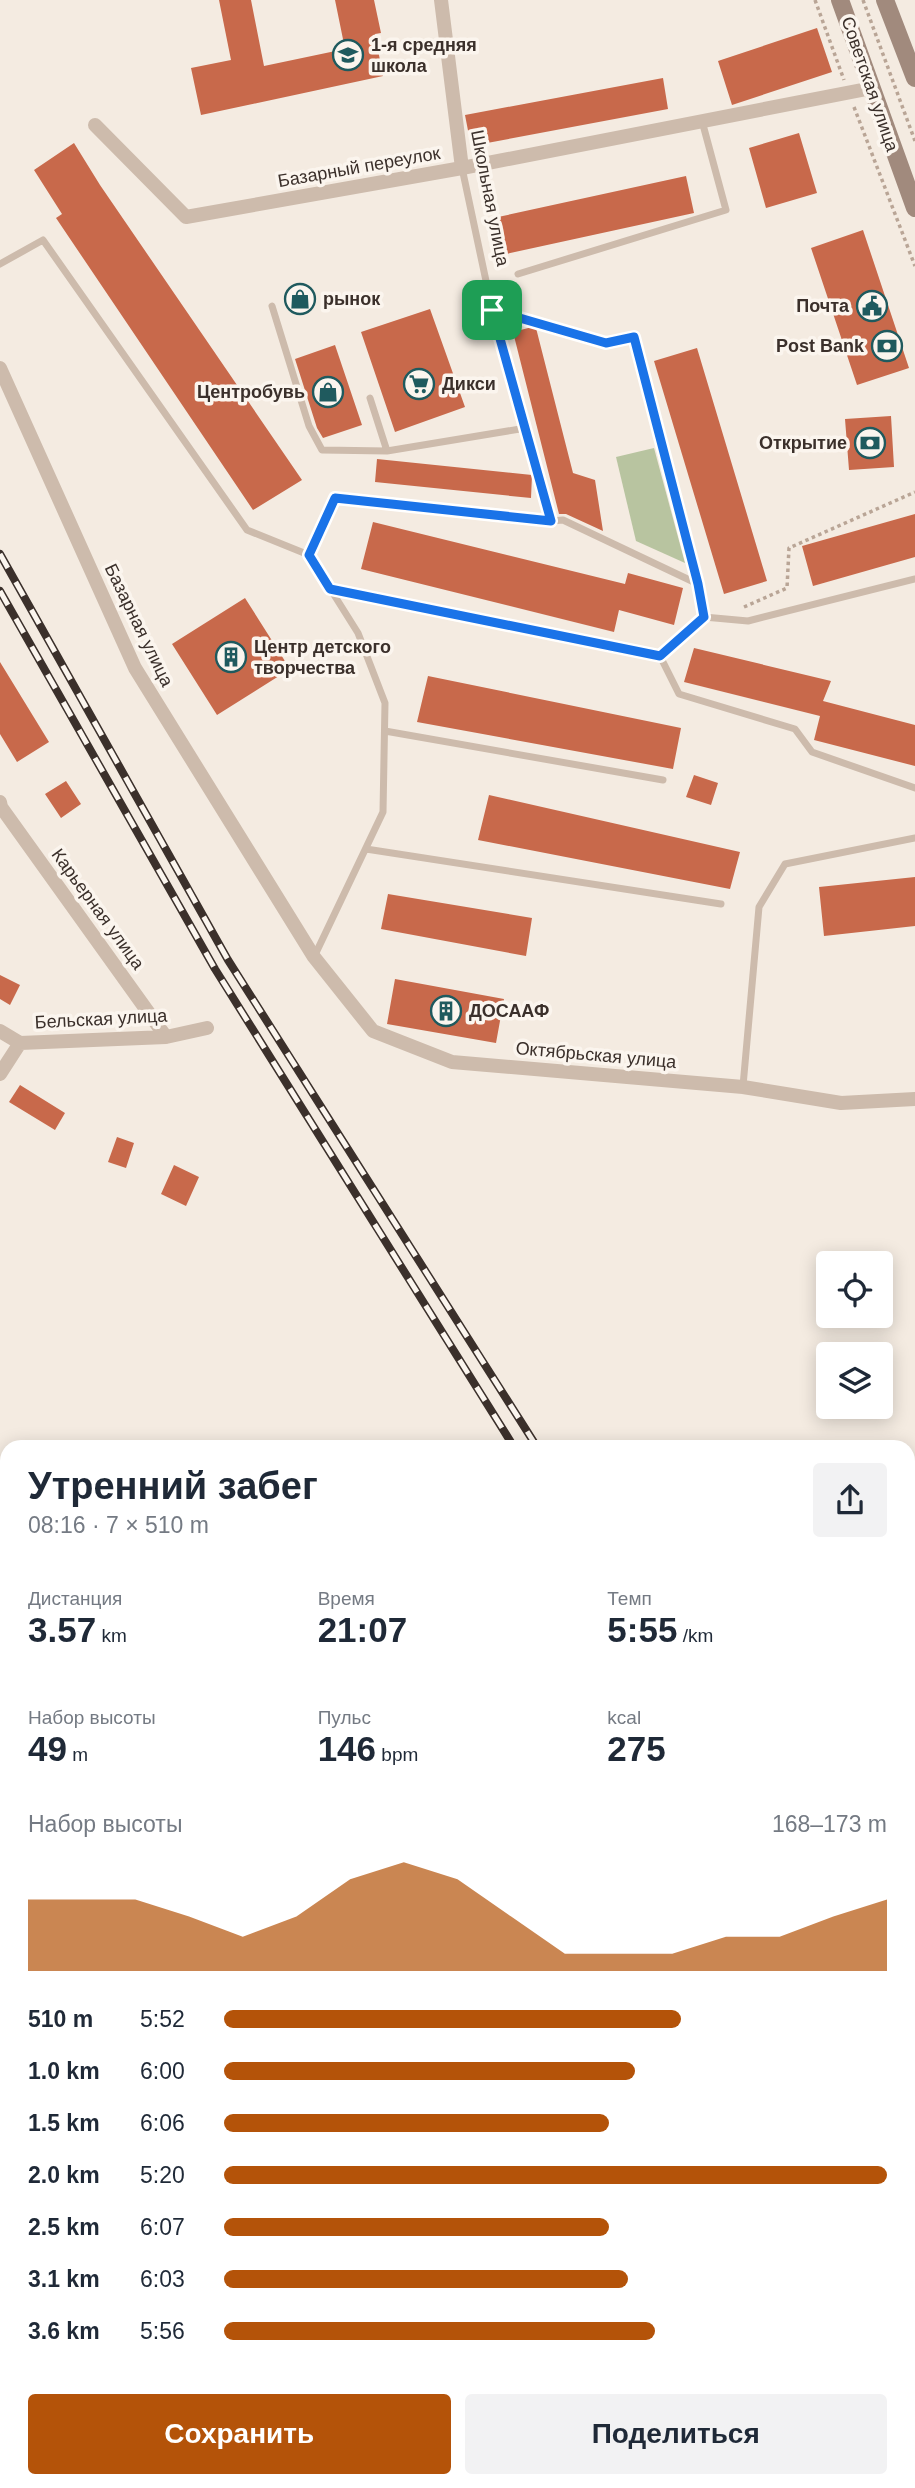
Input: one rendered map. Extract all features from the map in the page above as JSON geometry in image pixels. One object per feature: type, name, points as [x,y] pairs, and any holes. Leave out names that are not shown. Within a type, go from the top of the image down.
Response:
[{"type":"main road","name":"Советская улица","points":[[840,0],[915,208]]},
{"type":"main road","points":[[885,0],[915,77]]},
{"type":"street","name":"Школьная улица","points":[[441,0],[462,168]]},
{"type":"street","name":"Базарный переулок","points":[[95,125],[186,217],[462,168],[872,88]]},
{"type":"street","name":"Базарная улица","points":[[0,368],[135,668],[314,957]]},
{"type":"street","name":"Карьерная улица","points":[[0,802],[166,1037]]},
{"type":"street","name":"Октябрьская улица","points":[[314,957],[373,1031],[452,1062],[743,1087],[841,1103],[915,1099]]},
{"type":"street","name":"Бельская улица","points":[[0,1031],[20,1043],[166,1037],[207,1028]]},
{"type":"street","points":[[0,1074],[20,1043]]},
{"type":"lane","points":[[518,274],[726,210],[702,121]]},
{"type":"lane","name":"Школьная улица","points":[[462,168],[492,310],[551,521]]},
{"type":"lane","points":[[0,264],[43,240],[247,530],[309,555],[358,633],[385,703],[383,813],[314,957]]},
{"type":"lane","points":[[272,306],[309,426],[323,450],[387,451],[526,428]]},
{"type":"lane","points":[[492,310],[606,343],[634,337],[698,584],[704,617]]},
{"type":"lane","points":[[370,398],[387,451]]},
{"type":"lane","points":[[309,555],[335,498],[551,521],[563,520],[698,584]]},
{"type":"lane","points":[[660,656],[704,617],[748,621],[915,579]]},
{"type":"lane","points":[[330,589],[660,656]]},
{"type":"lane","points":[[660,656],[679,694],[795,729],[812,752],[915,788]]},
{"type":"lane","points":[[385,731],[663,780]]},
{"type":"lane","points":[[743,1087],[759,907],[785,864],[915,838]]},
{"type":"lane","points":[[366,849],[721,904]]},
{"type":"path","points":[[815,0],[847,89]]},
{"type":"path","points":[[863,0],[915,141]]},
{"type":"path","points":[[852,101],[915,266]]},
{"type":"path","points":[[740,609],[787,588],[789,548],[915,492]]},
{"type":"green space","points":[[654,448],[685,563],[636,541],[616,457]]},
{"type":"building","name":"1-я средняя школа","points":[[219,0],[251,0],[264,66],[345,49],[335,0],[374,0],[381,33],[375,34],[383,76],[201,115],[191,68],[231,60]]},
{"type":"building","points":[[817,28],[832,72],[732,105],[718,61]]},
{"type":"building","points":[[663,78],[668,109],[471,146],[465,115]]},
{"type":"building","points":[[799,133],[817,193],[766,208],[749,148]]},
{"type":"building","points":[[74,143],[302,480],[253,510],[56,218],[62,214],[34,170]]},
{"type":"building","points":[[686,176],[694,213],[506,254],[498,217]]},
{"type":"building","points":[[863,230],[909,368],[857,385],[811,248]]},
{"type":"building","points":[[430,309],[465,407],[395,432],[361,332]]},
{"type":"building","points":[[536,328],[573,473],[595,480],[603,531],[566,514],[559,514],[513,332]]},
{"type":"building","name":"Центробувь","points":[[335,345],[362,425],[323,438],[317,428],[295,359]]},
{"type":"building","points":[[697,348],[767,581],[724,594],[654,361]]},
{"type":"building","name":"Открытие","points":[[891,416],[894,467],[849,470],[845,419]]},
{"type":"building","points":[[377,459],[532,475],[531,498],[375,482]]},
{"type":"building","points":[[915,514],[915,557],[813,586],[802,546]]},
{"type":"building","points":[[373,522],[625,584],[628,573],[683,588],[674,625],[619,610],[614,632],[361,569]]},
{"type":"building","name":"Центр детского творчества","points":[[245,598],[290,669],[217,715],[172,644]]},
{"type":"building","points":[[694,648],[831,681],[823,701],[915,725],[915,766],[814,740],[820,716],[684,682]]},
{"type":"building","points":[[0,662],[49,742],[17,762],[0,734]]},
{"type":"building","points":[[428,676],[681,728],[673,769],[417,722]]},
{"type":"building","points":[[694,775],[718,783],[711,805],[686,797]]},
{"type":"building","points":[[66,781],[81,804],[61,818],[45,794]]},
{"type":"building","points":[[489,795],[740,852],[730,889],[478,840]]},
{"type":"building","points":[[915,877],[915,926],[824,936],[819,887]]},
{"type":"building","points":[[388,894],[532,918],[526,956],[381,929]]},
{"type":"building","points":[[0,975],[20,985],[10,1005],[0,999]]},
{"type":"building","name":"ДОСААФ","points":[[395,979],[504,999],[496,1043],[387,1024]]},
{"type":"building","points":[[20,1085],[65,1113],[55,1130],[9,1102]]},
{"type":"building","points":[[117,1137],[134,1143],[126,1168],[108,1162]]},
{"type":"building","points":[[174,1165],[199,1177],[186,1206],[161,1194]]},
{"type":"railway","points":[[0,554],[228,960],[533,1440]]},
{"type":"railway","points":[[0,591],[215,969],[510,1440]]},
{"type":"place","name":"1-я средняя школа","points":[[348,55]]},
{"type":"place","name":"рынок","points":[[300,299]]},
{"type":"place","name":"Почта","points":[[872,306]]},
{"type":"place","name":"Post Bank","points":[[887,346]]},
{"type":"place","name":"Дикси","points":[[419,384]]},
{"type":"place","name":"Центробувь","points":[[328,392]]},
{"type":"place","name":"Открытие","points":[[870,443]]},
{"type":"place","name":"Центр детского творчества","points":[[231,657]]},
{"type":"place","name":"ДОСААФ","points":[[446,1011]]},
{"type":"route","points":[[492,310],[606,343],[634,337],[698,584],[704,617],[660,656],[330,589],[309,555],[335,498],[551,521],[492,310]]}]
